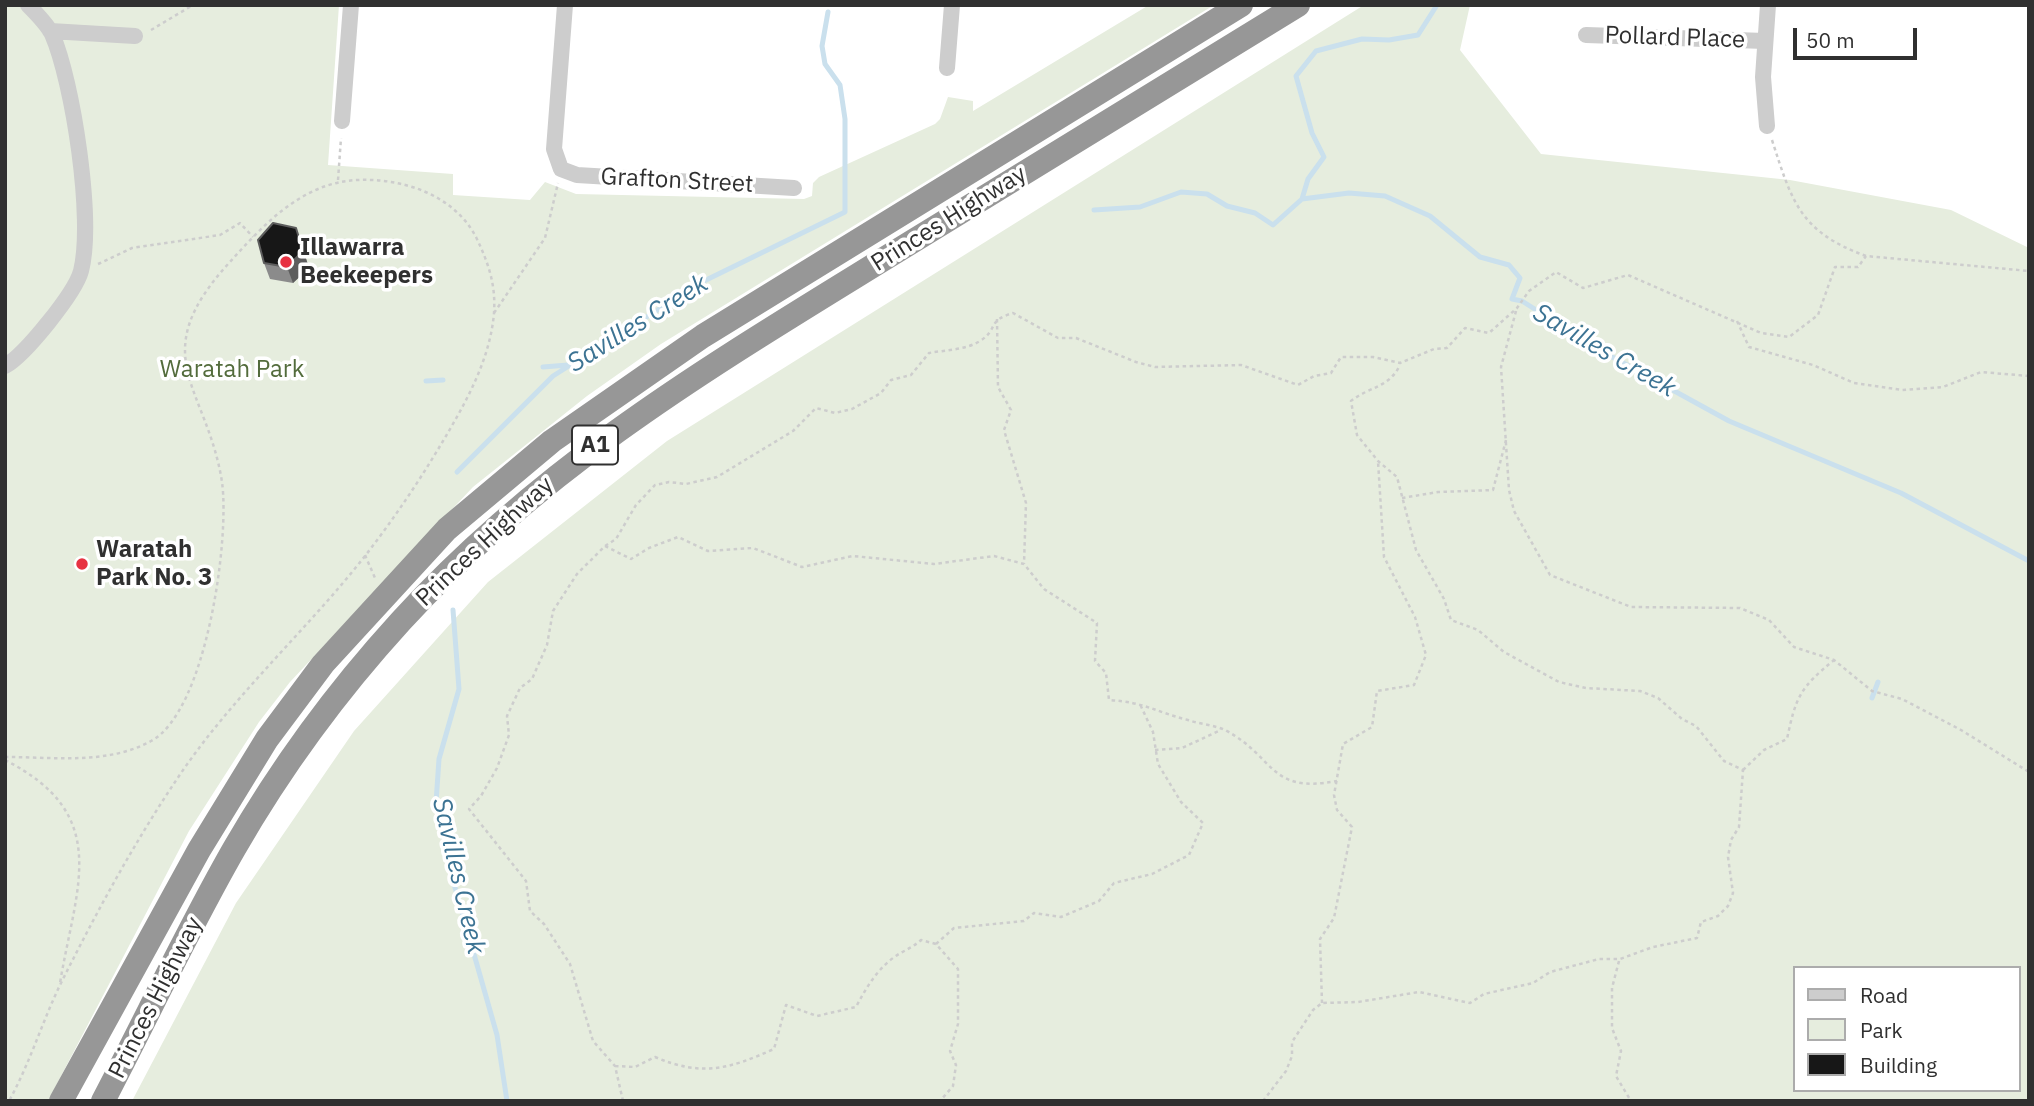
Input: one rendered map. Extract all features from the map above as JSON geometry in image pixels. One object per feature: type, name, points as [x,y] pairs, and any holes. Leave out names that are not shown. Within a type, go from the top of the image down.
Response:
[{"type":"highway","name":"Princes Highway","points":[[61,1101],[199,850],[267,739],[323,664],[447,529],[552,441],[703,336],[1241,5]]},
{"type":"highway","name":"Princes Highway","points":[[103,1101],[235,848],[289,764],[399,623],[484,537],[576,459],[702,370],[1298,5]]},
{"type":"street","points":[[5,366],[13,362],[50,321],[81,272],[84,218],[80,163],[63,66],[50,31],[28,5]]},
{"type":"street","points":[[342,121],[351,5]]},
{"type":"street","points":[[561,169],[554,149],[565,5]]},
{"type":"street","points":[[947,68],[952,5]]},
{"type":"street","points":[[1767,126],[1762,77],[1768,5]]},
{"type":"street","points":[[50,31],[135,36]]},
{"type":"street","name":"Pollard Place","points":[[1586,35],[1765,41]]},
{"type":"street","name":"Grafton Street","points":[[561,169],[577,175],[794,188]]},
{"type":"path","points":[[135,36],[165,24],[193,5]]},
{"type":"path","points":[[338,180],[342,121]]},
{"type":"path","points":[[1767,126],[1788,192],[1821,235],[1866,256],[2029,271]]},
{"type":"path","points":[[494,313],[545,238],[561,169]]},
{"type":"path","points":[[5,759],[105,757],[154,740],[182,711],[205,644],[224,519],[222,482],[211,440],[186,374],[184,338],[198,304],[222,270],[253,237],[310,191],[338,180],[383,179],[434,194],[470,226],[492,269],[494,313],[483,360],[469,397],[434,455],[365,555],[251,686],[180,774],[60,986],[28,1066],[9,1101]]},
{"type":"path","points":[[81,272],[132,248],[220,235],[240,223],[253,237]]},
{"type":"path","points":[[623,1101],[615,1066],[593,1041],[570,964],[544,924],[530,911],[526,881],[469,810],[481,796],[497,768],[509,735],[507,716],[520,688],[532,678],[547,645],[553,611],[577,575],[605,546],[616,539],[636,505],[655,485],[668,482],[686,484],[717,477],[793,431],[816,408],[835,413],[852,409],[881,393],[891,380],[911,375],[929,353],[964,348],[980,341],[991,330],[997,318],[1013,313],[1058,338],[1076,338],[1155,367],[1241,365],[1298,385],[1314,376],[1331,373],[1341,357],[1373,357],[1400,363],[1434,349],[1447,348],[1465,328],[1489,334],[1517,308],[1529,291],[1556,272],[1583,288],[1629,275],[1761,332],[1789,337],[1818,315],[1835,267],[1858,267],[1866,256]]},
{"type":"path","points":[[1517,308],[1501,367],[1509,490],[1514,511],[1550,575],[1631,607],[1740,608],[1769,620],[1794,646],[1834,660],[1872,691],[1902,699],[1961,730],[2029,772]]},
{"type":"path","points":[[997,318],[998,387],[1011,410],[1004,430],[1026,503],[1024,564]]},
{"type":"path","points":[[1737,320],[1749,347],[1813,365],[1854,383],[1902,390],[1943,387],[1981,372],[2029,376]]},
{"type":"path","points":[[1400,363],[1394,378],[1383,387],[1367,388],[1351,401],[1357,435],[1378,461],[1397,477],[1416,550],[1444,599],[1451,620],[1478,630],[1504,653],[1559,682],[1586,688],[1640,691],[1658,698],[1696,726],[1724,761],[1743,770]]},
{"type":"path","points":[[1402,498],[1438,492],[1493,491],[1507,436]]},
{"type":"path","points":[[1322,1003],[1320,939],[1334,918],[1352,827],[1337,810],[1334,795],[1343,744],[1371,727],[1377,691],[1414,685],[1426,655],[1415,617],[1384,557],[1378,461]]},
{"type":"path","points":[[605,546],[631,559],[649,548],[678,537],[708,551],[753,548],[802,568],[853,556],[934,564],[994,556],[1024,564],[1044,589],[1097,623],[1095,661],[1106,673],[1109,700],[1139,702],[1185,720],[1223,729],[1248,746],[1286,781],[1311,785],[1336,780]]},
{"type":"path","points":[[1263,1101],[1286,1071],[1292,1056],[1292,1042],[1313,1010],[1322,1003],[1358,1002],[1419,992],[1470,1003],[1484,994],[1533,983],[1550,972],[1599,959],[1620,959],[1653,947],[1697,939],[1701,922],[1718,916],[1728,906],[1733,892],[1727,857],[1731,839],[1740,827],[1743,770],[1764,750],[1787,738],[1793,707],[1806,683],[1834,660]]},
{"type":"path","points":[[936,944],[954,928],[1024,921],[1034,913],[1061,917],[1099,901],[1114,883],[1152,874],[1189,855],[1203,823],[1181,802],[1158,764],[1153,732],[1139,702]]},
{"type":"path","points":[[1155,750],[1182,748],[1223,729]]},
{"type":"path","points":[[5,759],[27,771],[61,801],[78,838],[78,875],[60,986]]},
{"type":"path","points":[[615,1066],[635,1066],[655,1057],[681,1068],[703,1069],[743,1062],[774,1049],[786,1005],[817,1016],[856,1007],[869,982],[895,956],[908,952],[921,940],[936,944],[958,969],[958,1024],[950,1051],[956,1065],[953,1086],[940,1101]]},
{"type":"path","points":[[1620,959],[1612,988],[1612,1028],[1621,1051],[1616,1076],[1631,1101]]},
{"type":"green space","name":"Waratah Park","points":[[5,5],[339,5],[328,165],[453,174],[453,195],[530,200],[545,182],[576,194],[804,199],[812,196],[813,183],[819,177],[935,124],[940,119],[948,97],[973,101],[973,111],[1149,5],[1214,5],[661,344],[587,396],[473,487],[290,682],[259,722],[189,831],[48,1101],[5,1101]]},
{"type":"green space","points":[[1364,5],[1470,5],[1460,50],[1541,154],[1790,180],[1951,210],[2029,248],[2029,1101],[132,1101],[236,903],[354,731],[488,582],[667,441]]},
{"type":"building","points":[[273,223],[296,228],[303,251],[287,267],[264,263],[258,240]]},
{"type":"waterway","points":[[1302,199],[1308,179],[1324,157],[1312,133],[1296,76],[1316,51],[1362,39],[1389,40],[1418,35],[1437,5]]},
{"type":"waterway","name":"Savilles Creek","points":[[457,472],[553,376],[702,282],[845,212],[845,119],[840,85],[825,64],[822,46],[828,12]]},
{"type":"waterway","name":"Savilles Creek","points":[[1094,210],[1140,207],[1181,192],[1207,194],[1227,206],[1255,213],[1273,225],[1302,199],[1349,193],[1385,196],[1430,216],[1480,257],[1509,265],[1520,278],[1512,299],[1522,301],[1596,348],[1729,421],[1901,493],[2029,561]]},
{"type":"waterway","points":[[543,367],[568,365]]},
{"type":"waterway","points":[[426,381],[443,380]]},
{"type":"waterway","name":"Savilles Creek","points":[[453,610],[459,689],[439,759],[436,803],[452,877],[497,1035],[507,1101]]},
{"type":"waterway","points":[[1872,698],[1878,682]]},
{"type":"place","name":"Illawarra Beekeepers","points":[[286,262]]},
{"type":"place","name":"Waratah Park No. 3","points":[[82,564]]}]
